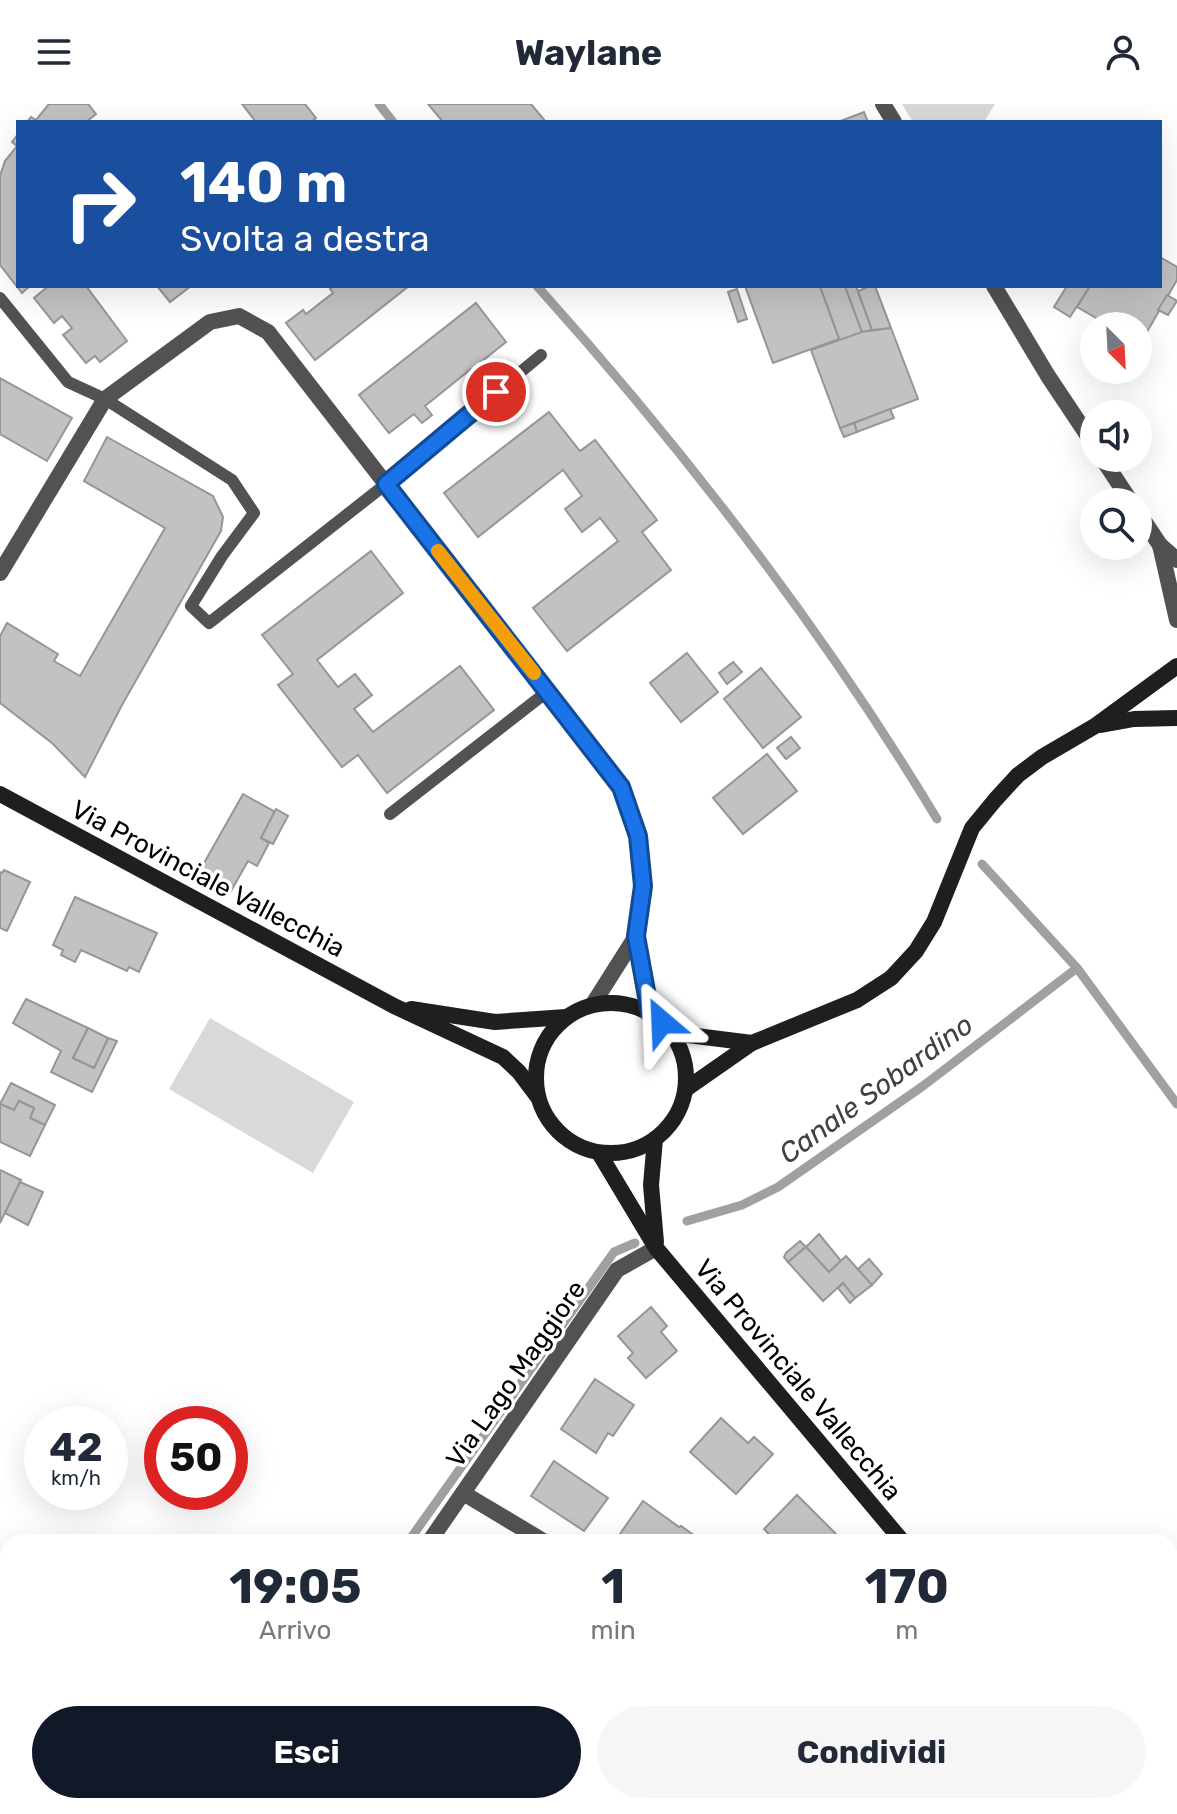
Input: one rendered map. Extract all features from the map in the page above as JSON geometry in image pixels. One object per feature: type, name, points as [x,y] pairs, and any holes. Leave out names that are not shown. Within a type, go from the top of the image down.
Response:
[{"type":"main road","points":[[599,1153],[638,1149],[655,1139],[670,1126],[680,1109],[686,1089],[752,1043],[857,1000],[891,978],[916,951],[934,922],[972,828],[995,800],[1018,775],[1042,757],[1095,726],[1177,666]]},
{"type":"main road","points":[[1095,726],[1134,719],[1177,718]]},
{"type":"main road","name":"Via Provinciale Vallecchia","points":[[0,794],[394,1006],[503,1057],[537,1096],[545,1116],[559,1134],[578,1146],[599,1153],[656,1248],[893,1534]]},
{"type":"main road","name":"Via Provinciale Vallecchia","points":[[537,1096],[535,1074],[540,1052],[550,1033],[566,1017],[593,1004],[613,1002],[632,1005],[650,1013],[672,1033],[684,1060],[686,1089]]},
{"type":"main road","name":"Via Provinciale Vallecchia","points":[[394,1006],[495,1022],[566,1017]]},
{"type":"main road","points":[[672,1033],[752,1043]]},
{"type":"main road","points":[[655,1139],[651,1185],[656,1248]]},
{"type":"street","points":[[995,288],[1080,424]]},
{"type":"street","points":[[0,573],[105,399],[210,322],[239,316],[268,332],[621,787],[638,836],[643,886],[636,936],[650,1013]]},
{"type":"street","points":[[1152,533],[1177,560]]},
{"type":"street","points":[[1160,545],[1177,620]]},
{"type":"street","points":[[593,1004],[636,936]]},
{"type":"street","name":"Via Lago Maggiore","points":[[435,1534],[617,1270],[656,1248]]},
{"type":"street","points":[[463,1493],[532,1534]]},
{"type":"lane","points":[[0,298],[68,382],[105,399],[232,480],[254,513],[191,606],[209,623],[386,484],[541,355]]},
{"type":"lane","points":[[390,814],[548,691]]},
{"type":"shaded area","points":[[902,104],[995,104],[985,120],[912,120]]},
{"type":"shaded area","points":[[210,1018],[354,1102],[313,1173],[169,1089]]},
{"type":"building","points":[[49,104],[88,104],[96,114],[88,120],[36,120]]},
{"type":"building","points":[[242,104],[305,104],[316,118],[314,120],[254,120]]},
{"type":"building","points":[[428,104],[531,104],[544,120],[441,120]]},
{"type":"building","points":[[864,112],[867,120],[843,120]]},
{"type":"building","points":[[16,147],[16,285],[0,265],[0,176],[5,161]]},
{"type":"building","points":[[1162,258],[1177,267],[1177,280],[1152,323],[1152,312],[1086,312],[1077,307],[1089,288],[1162,288]]},
{"type":"building","points":[[46,288],[87,288],[127,341],[100,362],[95,356],[86,363],[63,335],[72,328],[62,316],[54,323],[34,298]]},
{"type":"building","points":[[159,288],[188,288],[170,302]]},
{"type":"building","points":[[406,288],[315,360],[286,323],[303,310],[306,314],[333,293],[330,289]]},
{"type":"building","points":[[746,288],[821,288],[839,339],[773,363]]},
{"type":"building","points":[[821,288],[846,288],[862,332],[840,341]]},
{"type":"building","points":[[846,288],[857,288],[872,330],[862,332]]},
{"type":"building","points":[[876,288],[891,328],[872,330],[858,291]]},
{"type":"building","points":[[1066,288],[1089,288],[1070,317],[1054,307]]},
{"type":"building","points":[[737,289],[747,319],[738,322],[728,292]]},
{"type":"building","points":[[1167,295],[1177,301],[1168,315],[1158,310]]},
{"type":"building","points":[[476,303],[506,342],[481,362],[488,372],[479,379],[471,369],[425,406],[432,415],[422,423],[414,414],[389,433],[359,395]]},
{"type":"building","points":[[891,328],[918,399],[840,428],[811,350],[862,332]]},
{"type":"building","points":[[0,378],[72,418],[47,461],[0,434]]},
{"type":"building","points":[[890,409],[894,418],[857,432],[854,423]]},
{"type":"building","points":[[549,412],[580,451],[595,440],[657,520],[642,532],[671,570],[567,651],[533,608],[618,541],[600,518],[582,532],[565,509],[582,496],[563,470],[478,537],[444,493]]},
{"type":"building","points":[[854,423],[857,432],[844,437],[840,428]]},
{"type":"building","points":[[107,437],[213,496],[223,517],[221,531],[122,705],[85,777],[52,743],[0,703],[0,636],[7,623],[58,654],[54,661],[80,676],[165,528],[84,481]]},
{"type":"building","points":[[371,551],[403,593],[317,660],[338,687],[355,674],[372,695],[354,709],[373,732],[460,666],[494,710],[387,793],[358,755],[342,767],[278,685],[293,674],[262,635]]},
{"type":"building","points":[[687,653],[718,692],[681,722],[650,683]]},
{"type":"building","points":[[733,662],[742,672],[727,684],[719,673]]},
{"type":"building","points":[[761,668],[801,717],[763,748],[724,699]]},
{"type":"building","points":[[791,737],[800,748],[786,759],[777,748]]},
{"type":"building","points":[[767,754],[797,791],[743,834],[713,798]]},
{"type":"building","points":[[243,794],[275,812],[261,838],[269,843],[257,866],[248,861],[231,891],[199,872]]},
{"type":"building","points":[[276,809],[288,816],[273,844],[261,838]]},
{"type":"building","points":[[4,870],[30,882],[7,931],[0,928],[0,872]]},
{"type":"building","points":[[75,897],[157,933],[139,972],[129,967],[127,971],[81,950],[75,962],[61,955],[63,950],[53,945]]},
{"type":"building","points":[[26,999],[88,1028],[73,1058],[94,1068],[108,1038],[117,1041],[92,1092],[51,1072],[61,1051],[13,1023]]},
{"type":"building","points":[[88,1028],[108,1038],[94,1068],[73,1058]]},
{"type":"building","points":[[11,1083],[55,1105],[45,1125],[30,1118],[34,1108],[19,1101],[14,1110],[0,1104]]},
{"type":"building","points":[[19,1101],[34,1108],[30,1118],[45,1125],[30,1156],[0,1142],[0,1104],[14,1110]]},
{"type":"building","points":[[0,1170],[21,1180],[0,1223]]},
{"type":"building","points":[[20,1182],[43,1192],[28,1225],[5,1213]]},
{"type":"building","points":[[819,1234],[841,1261],[829,1272],[806,1247]]},
{"type":"building","points":[[800,1241],[806,1247],[788,1262],[784,1257],[786,1253]]},
{"type":"building","points":[[806,1247],[829,1272],[846,1256],[872,1285],[855,1298],[843,1283],[823,1301],[788,1262]]},
{"type":"building","points":[[869,1259],[882,1274],[872,1285],[858,1269]]},
{"type":"building","points":[[843,1283],[855,1298],[850,1303],[838,1288]]},
{"type":"building","points":[[651,1307],[667,1326],[661,1332],[677,1351],[646,1378],[628,1358],[633,1353],[618,1336]]},
{"type":"building","points":[[595,1379],[634,1405],[613,1436],[608,1433],[596,1453],[561,1429]]},
{"type":"building","points":[[721,1418],[748,1443],[754,1437],[773,1454],[736,1494],[690,1452]]},
{"type":"building","points":[[554,1461],[608,1498],[584,1531],[531,1496]]},
{"type":"building","points":[[797,1495],[836,1534],[769,1534],[764,1529]]},
{"type":"building","points":[[643,1501],[692,1534],[620,1534]]},
{"type":"waterway","points":[[379,104],[391,120]]},
{"type":"waterway","points":[[539,288],[646,412],[750,543],[847,678],[937,819]]},
{"type":"waterway","points":[[982,864],[1077,968],[1177,1104]]},
{"type":"waterway","name":"Canale Sobardino","points":[[687,1221],[742,1205],[778,1187],[923,1086],[1077,968]]},
{"type":"waterway","name":"Canale Sobardino","points":[[414,1534],[614,1252],[635,1243]]},
{"type":"slow traffic","points":[[438,551],[534,673]]},
{"type":"route","points":[[496,392],[386,484],[621,787],[638,836],[643,886],[636,936],[650,1013],[662,1022]]}]
